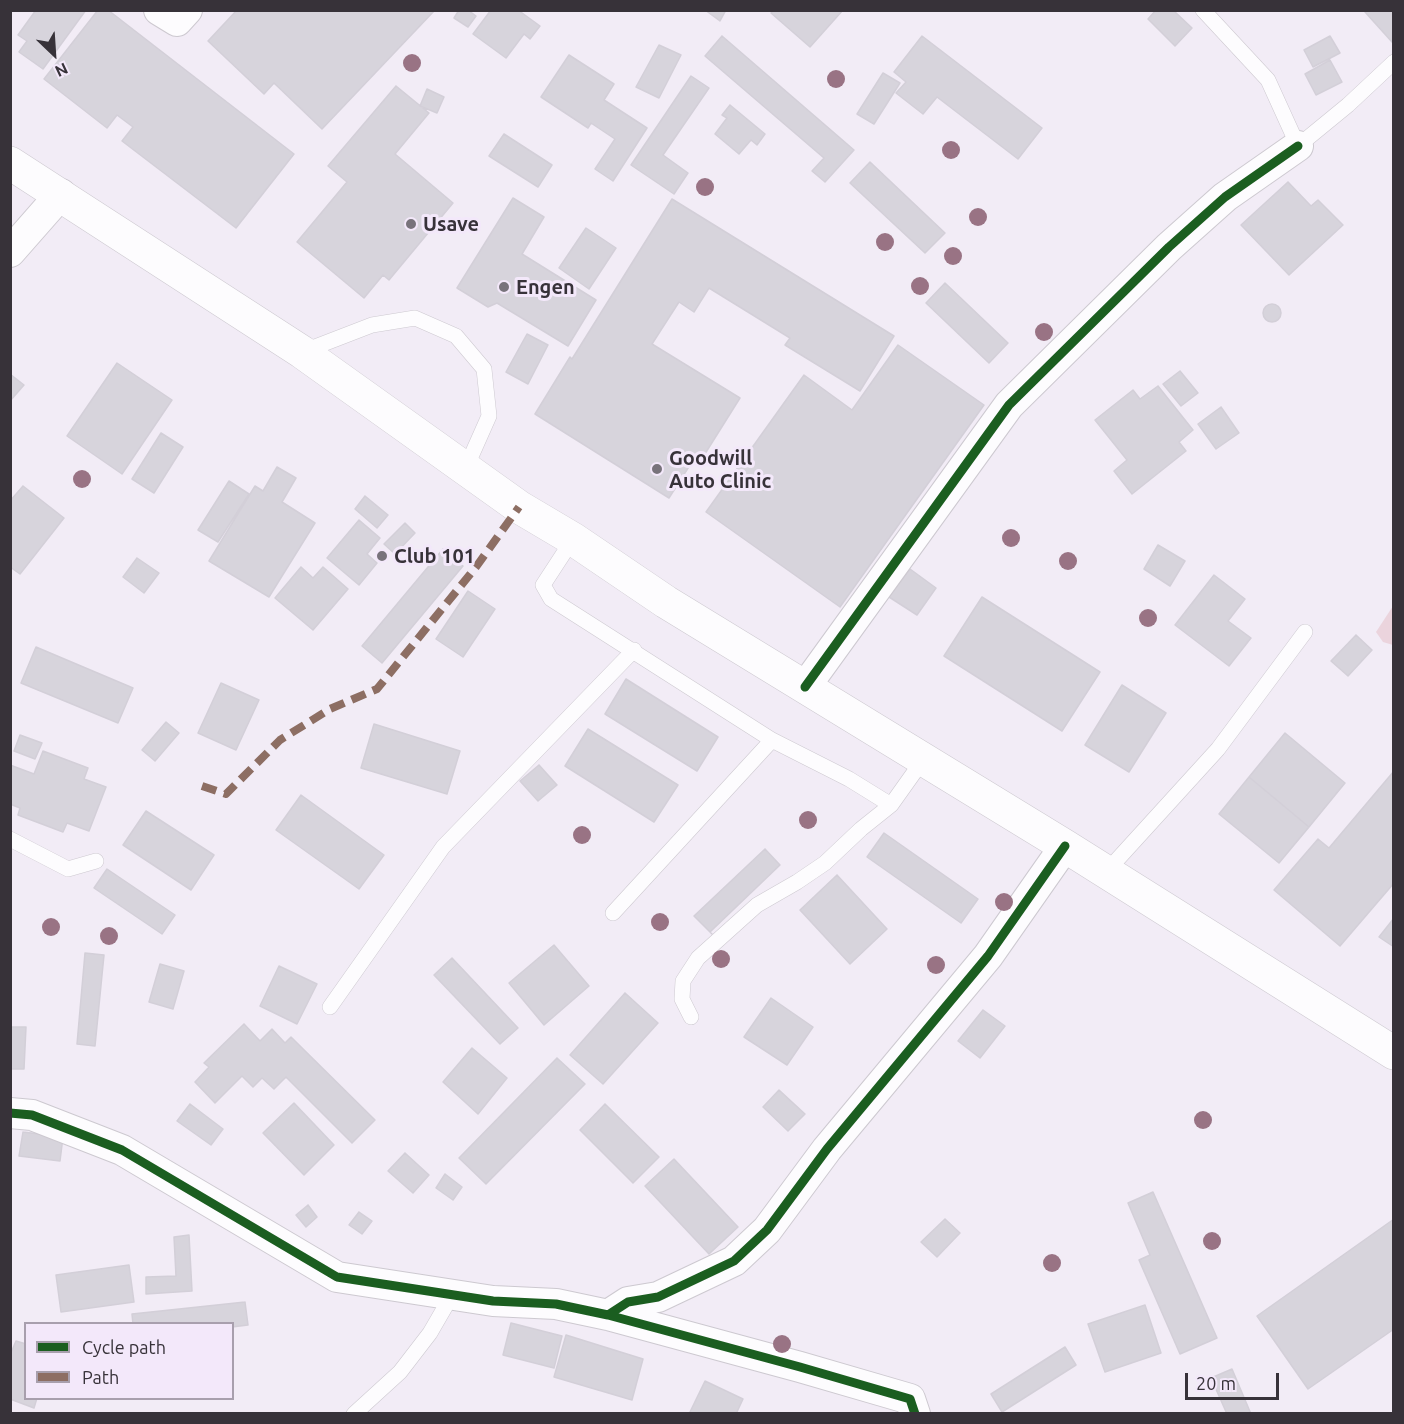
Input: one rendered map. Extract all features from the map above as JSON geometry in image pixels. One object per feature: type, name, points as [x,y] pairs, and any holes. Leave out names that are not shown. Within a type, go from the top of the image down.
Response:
[{"type":"main road","points":[[10,163],[302,352],[465,470],[666,602],[1065,846],[1394,1053]]},
{"type":"street","points":[[159,10],[177,21],[187,10]]},
{"type":"street","points":[[805,687],[1009,405],[1169,247],[1225,197],[1298,146]]},
{"type":"street","points":[[10,252],[61,194]]},
{"type":"street","points":[[608,1316],[627,1302],[658,1297],[734,1261],[767,1230],[827,1149],[988,956],[1065,846]]},
{"type":"street","points":[[10,1113],[32,1115],[123,1150],[337,1277],[494,1301],[556,1304],[608,1316],[910,1399],[915,1413]]},
{"type":"lane","points":[[1203,10],[1268,80],[1298,146],[1348,105],[1394,62]]},
{"type":"lane","points":[[302,352],[372,325],[415,318],[456,336],[484,369],[489,416],[465,470]]},
{"type":"lane","points":[[573,539],[543,585],[551,598],[772,740],[849,779],[891,805]]},
{"type":"lane","points":[[1106,872],[1218,749],[1305,632]]},
{"type":"lane","points":[[330,1007],[444,847],[634,650]]},
{"type":"lane","points":[[613,913],[772,740]]},
{"type":"lane","points":[[691,1017],[682,999],[683,981],[698,958],[757,905],[825,863],[891,805],[923,760]]},
{"type":"lane","points":[[10,839],[68,869],[96,861]]},
{"type":"lane","points":[[354,1413],[400,1372],[430,1333],[452,1295]]},
{"type":"shaded area","points":[[1393,606],[1393,645],[1383,642],[1376,632]]},
{"type":"building","points":[[36,10],[86,10],[43,69],[19,52],[27,41],[18,35]]},
{"type":"building","points":[[98,10],[108,10],[294,154],[236,228],[122,141],[133,127],[117,115],[107,128],[44,79]]},
{"type":"building","points":[[237,10],[435,10],[322,129],[274,83],[264,94],[208,41]]},
{"type":"building","points":[[459,10],[468,10],[476,16],[468,27],[454,18]]},
{"type":"building","points":[[491,10],[518,10],[540,26],[530,39],[524,34],[506,58],[473,34]]},
{"type":"building","points":[[705,10],[726,10],[720,21]]},
{"type":"building","points":[[774,10],[843,10],[810,47],[771,13]]},
{"type":"building","points":[[1156,10],[1173,10],[1192,28],[1175,46],[1148,19]]},
{"type":"building","points":[[1366,10],[1394,10],[1392,42],[1365,12]]},
{"type":"building","points":[[722,36],[854,150],[825,182],[812,171],[824,158],[705,56]]},
{"type":"building","points":[[922,36],[1042,128],[1018,159],[937,97],[923,114],[896,93],[906,82],[894,72]]},
{"type":"building","points":[[1330,36],[1340,53],[1313,67],[1304,50]]},
{"type":"building","points":[[659,45],[681,55],[659,98],[636,87]]},
{"type":"building","points":[[569,55],[614,84],[604,100],[647,128],[613,181],[595,169],[615,139],[591,123],[588,128],[541,97]]},
{"type":"building","points":[[1330,60],[1342,82],[1316,95],[1305,74]]},
{"type":"building","points":[[883,73],[900,83],[874,124],[857,114]]},
{"type":"building","points":[[691,76],[709,88],[663,155],[688,173],[674,194],[631,165]]},
{"type":"building","points":[[396,86],[429,113],[395,154],[453,203],[389,280],[383,275],[364,298],[297,242],[347,182],[328,166]]},
{"type":"building","points":[[427,89],[444,97],[437,113],[420,106]]},
{"type":"building","points":[[730,105],[765,134],[757,145],[751,140],[739,154],[715,134],[727,118],[722,115]]},
{"type":"building","points":[[504,134],[552,165],[538,187],[489,156]]},
{"type":"building","points":[[870,162],[945,233],[925,253],[850,183]]},
{"type":"building","points":[[1288,182],[1311,206],[1318,200],[1343,225],[1289,275],[1241,225]]},
{"type":"building","points":[[513,198],[544,217],[522,254],[596,300],[568,346],[497,303],[488,307],[457,288]]},
{"type":"building","points":[[672,199],[894,336],[860,391],[785,345],[790,338],[709,288],[694,312],[679,302],[652,344],[740,398],[703,457],[697,454],[669,498],[535,414]]},
{"type":"building","points":[[586,228],[616,248],[589,289],[559,268]]},
{"type":"building","points":[[945,283],[1008,343],[989,363],[926,303]]},
{"type":"building","points":[[1272,304],[1278,307],[1281,313],[1278,319],[1272,322],[1266,319],[1263,313],[1266,307]]},
{"type":"building","points":[[527,334],[548,345],[528,384],[506,372]]},
{"type":"building","points":[[898,345],[984,405],[840,607],[706,512],[804,375],[852,410]]},
{"type":"building","points":[[117,363],[172,400],[122,474],[67,436]]},
{"type":"building","points":[[1180,371],[1198,393],[1181,406],[1163,384]]},
{"type":"building","points":[[10,374],[24,385],[10,401]]},
{"type":"building","points":[[1158,386],[1193,430],[1179,442],[1186,451],[1132,494],[1114,471],[1127,460],[1095,420],[1133,390],[1140,399]]},
{"type":"building","points":[[1221,407],[1239,433],[1216,449],[1198,424]]},
{"type":"building","points":[[161,433],[183,447],[154,493],[132,479]]},
{"type":"building","points":[[277,467],[296,478],[282,502],[315,523],[269,597],[209,561],[255,486],[263,491]]},
{"type":"building","points":[[229,481],[249,494],[218,542],[198,530]]},
{"type":"building","points":[[23,486],[64,518],[20,574],[10,567],[10,501]]},
{"type":"building","points":[[365,496],[388,515],[377,528],[355,509]]},
{"type":"building","points":[[359,520],[380,538],[367,554],[377,563],[359,585],[327,558]]},
{"type":"building","points":[[405,523],[415,533],[395,554],[384,544]]},
{"type":"building","points":[[1158,545],[1185,561],[1170,586],[1144,569]]},
{"type":"building","points":[[443,549],[463,566],[382,663],[362,646]]},
{"type":"building","points":[[137,558],[159,573],[144,593],[123,577]]},
{"type":"building","points":[[301,567],[313,578],[323,567],[348,589],[313,630],[275,598]]},
{"type":"building","points":[[910,569],[936,588],[917,615],[889,597]]},
{"type":"building","points":[[1214,575],[1245,599],[1228,621],[1251,638],[1229,666],[1175,625]]},
{"type":"building","points":[[468,591],[495,609],[463,657],[436,639]]},
{"type":"building","points":[[982,597],[1100,672],[1062,731],[944,656]]},
{"type":"building","points":[[1356,635],[1372,650],[1348,676],[1331,661]]},
{"type":"building","points":[[36,647],[133,688],[118,723],[21,683]]},
{"type":"building","points":[[626,679],[718,737],[697,771],[605,714]]},
{"type":"building","points":[[221,683],[259,700],[236,750],[198,733]]},
{"type":"building","points":[[1122,685],[1166,713],[1129,772],[1085,745]]},
{"type":"building","points":[[166,722],[179,733],[155,761],[142,750]]},
{"type":"building","points":[[374,724],[460,751],[447,794],[361,768]]},
{"type":"building","points":[[588,729],[678,785],[654,822],[565,766]]},
{"type":"building","points":[[1285,733],[1345,783],[1309,827],[1249,777]]},
{"type":"building","points":[[20,735],[42,743],[35,759],[14,751]]},
{"type":"building","points":[[43,751],[88,768],[84,779],[106,787],[89,831],[67,823],[63,832],[18,815],[20,808],[10,804],[10,765],[34,774]]},
{"type":"building","points":[[539,765],[557,785],[538,801],[520,781]]},
{"type":"building","points":[[1394,771],[1394,883],[1340,946],[1274,890],[1318,839],[1329,848]]},
{"type":"building","points":[[1249,777],[1309,827],[1279,863],[1219,814]]},
{"type":"building","points":[[301,795],[384,855],[359,889],[276,830]]},
{"type":"building","points":[[146,811],[214,855],[191,890],[123,845]]},
{"type":"building","points":[[884,833],[978,899],[961,923],[867,857]]},
{"type":"building","points":[[765,849],[780,865],[710,932],[694,916]]},
{"type":"building","points":[[107,869],[175,915],[162,934],[94,888]]},
{"type":"building","points":[[837,875],[887,929],[850,964],[800,910]]},
{"type":"building","points":[[1394,918],[1394,947],[1379,937]]},
{"type":"building","points":[[554,945],[589,986],[544,1025],[509,983]]},
{"type":"building","points":[[85,953],[104,955],[95,1046],[77,1044]]},
{"type":"building","points":[[452,958],[518,1028],[500,1044],[434,975]]},
{"type":"building","points":[[160,964],[184,971],[173,1009],[149,1002]]},
{"type":"building","points":[[279,966],[317,984],[297,1024],[260,1006]]},
{"type":"building","points":[[625,993],[658,1023],[603,1084],[570,1055]]},
{"type":"building","points":[[771,998],[813,1027],[787,1065],[744,1037]]},
{"type":"building","points":[[983,1010],[1005,1026],[980,1058],[958,1041]]},
{"type":"building","points":[[244,1024],[260,1041],[272,1029],[285,1043],[291,1037],[375,1120],[352,1143],[286,1077],[274,1089],[262,1078],[253,1087],[242,1076],[215,1103],[195,1082],[209,1067],[204,1063]]},
{"type":"building","points":[[10,1027],[26,1027],[24,1069],[10,1069]]},
{"type":"building","points":[[472,1048],[507,1078],[478,1114],[443,1082]]},
{"type":"building","points":[[557,1058],[585,1084],[486,1184],[459,1158]]},
{"type":"building","points":[[779,1090],[805,1114],[788,1131],[763,1107]]},
{"type":"building","points":[[294,1103],[334,1145],[304,1175],[263,1133]]},
{"type":"building","points":[[190,1104],[223,1129],[211,1145],[177,1121]]},
{"type":"building","points":[[605,1104],[659,1157],[633,1183],[580,1130]]},
{"type":"building","points":[[23,1132],[63,1137],[60,1161],[19,1156]]},
{"type":"building","points":[[405,1153],[429,1175],[413,1193],[388,1171]]},
{"type":"building","points":[[674,1159],[738,1227],[709,1254],[645,1186]]},
{"type":"building","points":[[445,1174],[462,1187],[453,1200],[436,1188]]},
{"type":"building","points":[[1153,1192],[1217,1338],[1180,1354],[1139,1260],[1150,1255],[1128,1203]]},
{"type":"building","points":[[308,1205],[317,1217],[306,1227],[296,1215]]},
{"type":"building","points":[[359,1212],[372,1221],[362,1234],[349,1225]]},
{"type":"building","points":[[945,1219],[960,1233],[937,1257],[921,1242]]},
{"type":"building","points":[[1394,1219],[1394,1329],[1308,1389],[1257,1316]]},
{"type":"building","points":[[189,1235],[192,1291],[146,1294],[146,1277],[176,1276],[174,1237]]},
{"type":"building","points":[[129,1265],[134,1302],[61,1312],[56,1275]]},
{"type":"building","points":[[245,1302],[248,1325],[234,1327],[234,1322],[133,1322],[132,1314]]},
{"type":"building","points":[[1145,1305],[1161,1353],[1105,1372],[1088,1324]]},
{"type":"building","points":[[511,1323],[562,1336],[554,1368],[503,1355]]},
{"type":"building","points":[[566,1335],[643,1359],[632,1400],[554,1377]]},
{"type":"building","points":[[16,1341],[24,1343],[24,1400],[36,1400],[34,1408],[10,1399],[10,1355]]},
{"type":"building","points":[[1065,1347],[1076,1365],[1002,1412],[991,1394]]},
{"type":"building","points":[[1232,1369],[1251,1414],[1227,1414],[1211,1378]]},
{"type":"building","points":[[705,1381],[743,1399],[736,1414],[689,1414]]},
{"type":"marked path","points":[[202,786],[226,794],[280,740],[330,709],[377,689],[476,567],[519,507]]},
{"type":"cycle path","points":[[805,687],[1009,405],[1169,247],[1225,197],[1298,146]]},
{"type":"cycle path","points":[[608,1315],[628,1302],[658,1297],[734,1261],[767,1230],[827,1149],[988,956],[1065,846]]},
{"type":"cycle path","points":[[10,1113],[32,1115],[122,1150],[337,1277],[493,1301],[556,1304],[608,1315],[910,1399],[915,1414]]},
{"type":"place","name":"Usave","points":[[411,224]]},
{"type":"place","name":"Engen","points":[[504,287]]},
{"type":"place","name":"Goodwill Auto Clinic","points":[[657,469]]},
{"type":"place","name":"Club 101","points":[[382,556]]}]
